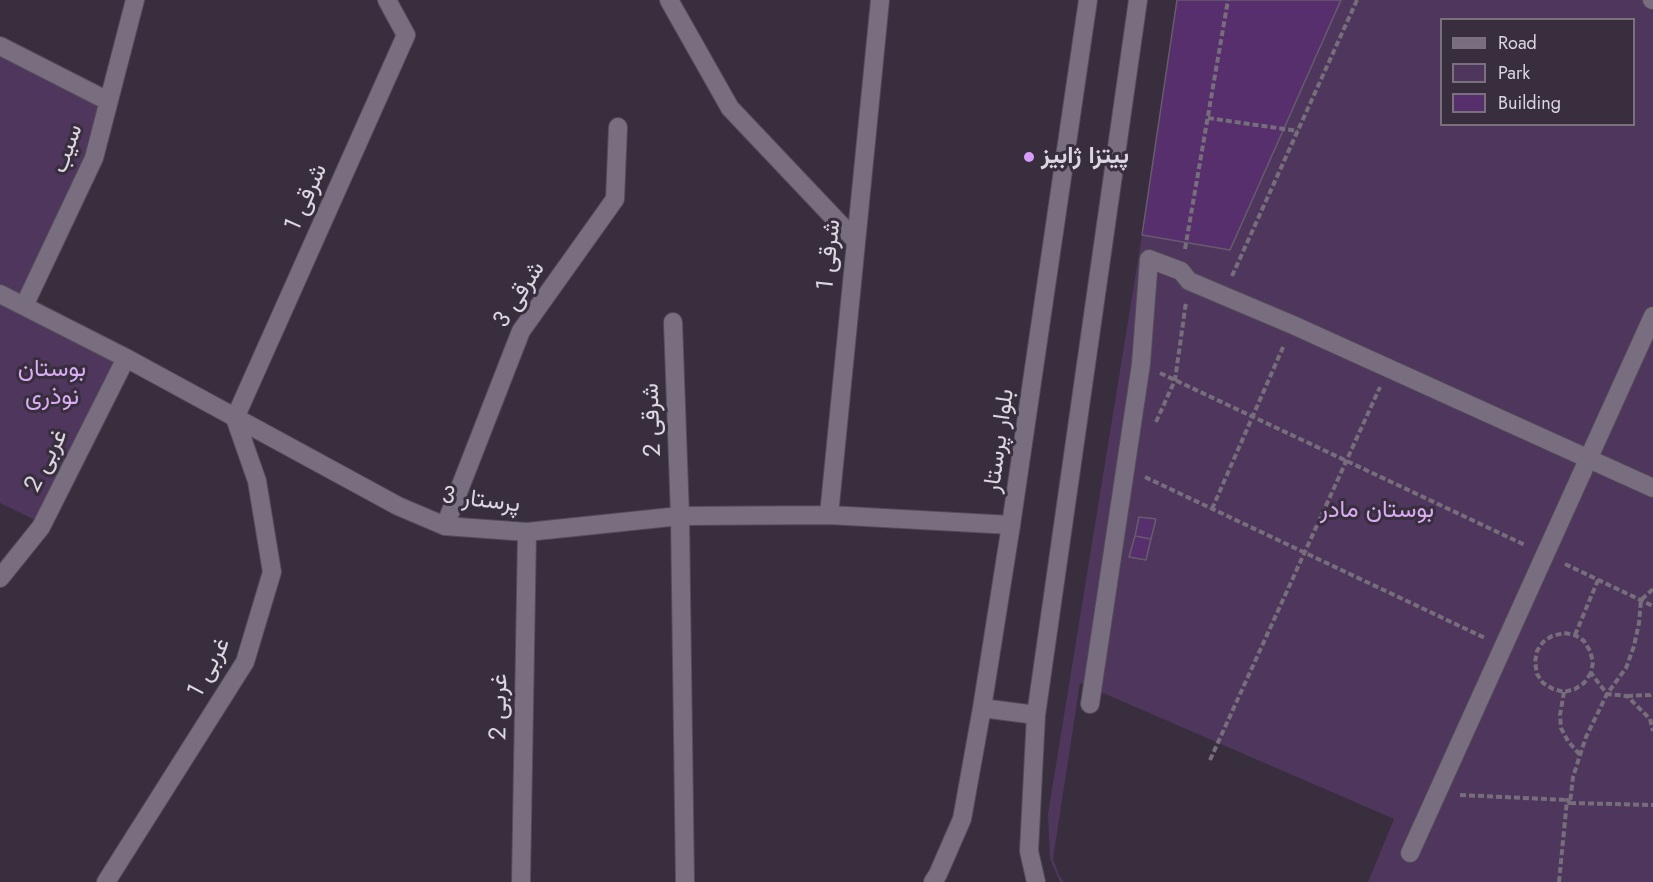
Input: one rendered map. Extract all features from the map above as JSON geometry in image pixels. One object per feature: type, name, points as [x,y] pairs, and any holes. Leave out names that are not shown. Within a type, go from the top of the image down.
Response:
[{"type":"street","name":"سیب","points":[[24,306],[94,158],[135,0]]},
{"type":"street","name":"شرقی 1","points":[[235,418],[406,35],[387,0]]},
{"type":"street","points":[[669,0],[730,108],[855,240]]},
{"type":"street","name":"شرقی 1","points":[[829,515],[880,0]]},
{"type":"street","name":"بلوار پرستار","points":[[933,882],[962,819],[982,708],[1089,0]]},
{"type":"street","points":[[1036,882],[1029,850],[1036,715],[1138,0]]},
{"type":"street","points":[[0,46],[108,101]]},
{"type":"street","name":"شرقی 3","points":[[445,526],[521,331],[615,199],[618,127]]},
{"type":"street","points":[[1090,705],[1141,364],[1149,259],[1223,296],[1293,325],[1653,488]]},
{"type":"street","name":"پرستار 3","points":[[0,294],[126,358],[398,506],[445,526],[527,532],[680,516],[829,515],[1011,525]]},
{"type":"street","points":[[1410,853],[1653,316]]},
{"type":"street","name":"شرقی 2","points":[[674,322],[680,516]]},
{"type":"street","name":"غربی 2","points":[[0,578],[41,527],[126,358]]},
{"type":"street","name":"غربی 1","points":[[106,882],[245,662],[272,572],[257,481],[235,418]]},
{"type":"street","points":[[680,516],[685,882]]},
{"type":"street","name":"غربی 2","points":[[521,882],[527,532]]},
{"type":"street","points":[[982,708],[1036,715]]},
{"type":"path","points":[[1152,431],[1175,380],[1185,276],[1228,0]]},
{"type":"path","points":[[1223,296],[1358,0]]},
{"type":"path","points":[[1208,118],[1298,131]]},
{"type":"path","points":[[1212,509],[1293,325]]},
{"type":"path","points":[[1141,364],[1653,606]]},
{"type":"path","points":[[1210,760],[1389,368]]},
{"type":"path","points":[[1125,468],[1503,646]]},
{"type":"path","points":[[1575,635],[1598,580]]},
{"type":"path","points":[[1558,882],[1568,802],[1580,755],[1607,694],[1626,668],[1634,646],[1641,600],[1653,589]]},
{"type":"path","points":[[1563,633],[1575,635],[1584,641],[1590,651],[1593,662],[1591,673],[1575,689],[1564,692],[1553,690],[1543,683],[1537,674],[1535,663],[1537,651],[1543,642],[1552,636],[1563,633]]},
{"type":"path","points":[[1591,673],[1607,694],[1627,696],[1653,693]]},
{"type":"path","points":[[1564,692],[1560,715],[1561,728],[1580,755]]},
{"type":"path","points":[[1627,696],[1650,719],[1653,731]]},
{"type":"path","points":[[1437,794],[1653,805]]},
{"type":"green space","name":"بوستان مادر","points":[[1341,0],[1653,0],[1653,882],[1368,882],[1394,819],[1080,683],[1053,859],[1064,882],[1060,882],[1050,859],[1048,814],[1142,235],[1230,250]]},
{"type":"green space","name":"بوستان نوذری","points":[[0,51],[104,103],[90,156],[23,301],[0,289]]},
{"type":"green space","name":"بوستان نوذری","points":[[0,298],[121,360],[39,522],[0,503]]},
{"type":"building","points":[[1177,0],[1341,0],[1230,250],[1142,235]]},
{"type":"building","points":[[1139,517],[1156,519],[1151,539],[1135,536]]},
{"type":"building","points":[[1135,536],[1151,539],[1146,560],[1129,557]]},
{"type":"place","name":"پیتزا ژابیز","points":[[1029,157]]}]
